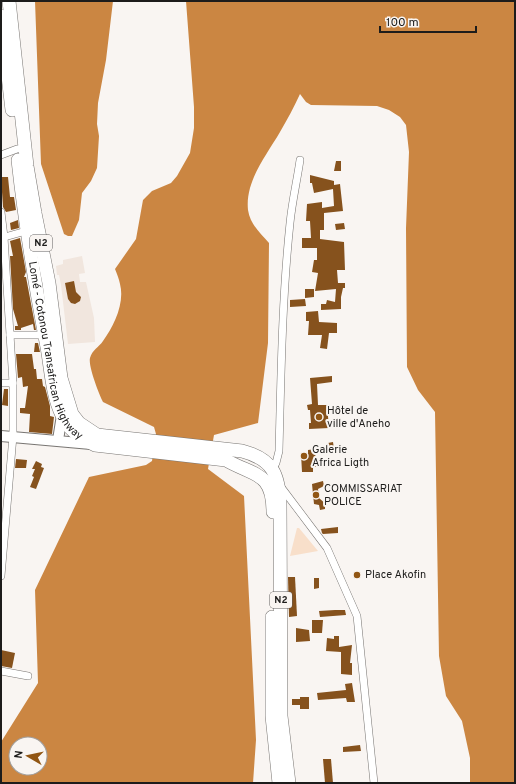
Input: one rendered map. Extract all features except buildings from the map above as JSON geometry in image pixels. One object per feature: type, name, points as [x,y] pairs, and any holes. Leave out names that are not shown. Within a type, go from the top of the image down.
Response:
[{"type":"highway","name":"N2","points":[[9,1],[21,149],[49,283],[61,378],[68,405],[79,423],[97,435],[134,444],[226,455],[253,454],[273,468],[280,485],[281,716],[289,783]]},
{"type":"highway","name":"Lomé - Cotonou Transafrican Highway","points":[[1,16],[21,149],[26,231],[44,335],[62,415],[74,433],[95,445],[134,444]]},
{"type":"highway","name":"N2","points":[[226,455],[240,468],[255,472],[260,476],[269,487],[271,496],[273,523],[271,684],[272,716],[279,783]]},
{"type":"street","points":[[1,155],[21,149]]},
{"type":"street","points":[[273,468],[279,451],[282,348],[290,222],[300,160]]},
{"type":"street","points":[[1,212],[10,335],[14,436],[3,537],[1,576]]},
{"type":"street","points":[[3,238],[26,231]]},
{"type":"street","points":[[10,335],[44,335]]},
{"type":"street","points":[[1,382],[12,383]]},
{"type":"street","points":[[58,440],[62,415]]},
{"type":"street","points":[[1,436],[58,440],[95,445]]},
{"type":"street","points":[[280,485],[327,548],[357,616],[374,783]]},
{"type":"street","points":[[1,671],[28,676]]},
{"type":"shaded area","points":[[35,1],[113,1],[106,60],[98,103],[97,124],[99,136],[97,168],[91,181],[82,193],[79,220],[72,236],[64,234],[41,164]]},
{"type":"shaded area","points":[[186,1],[515,1],[515,783],[470,783],[470,758],[462,721],[446,696],[439,656],[435,412],[418,390],[407,367],[406,228],[409,152],[406,125],[400,117],[389,110],[377,106],[311,105],[306,102],[300,94],[253,179],[248,199],[248,210],[251,220],[269,243],[268,343],[258,423],[214,435],[208,469],[244,496],[256,740],[253,783],[1,783],[1,742],[38,683],[35,590],[89,477],[146,465],[152,461],[156,434],[154,427],[103,402],[92,373],[90,358],[92,353],[107,335],[118,314],[121,291],[115,269],[136,239],[143,200],[152,191],[171,183],[177,176],[190,153],[194,128],[194,107]]},
{"type":"shaded area","points":[[82,256],[85,273],[79,274],[80,282],[86,282],[94,318],[95,342],[68,344],[61,285],[59,275],[57,275],[56,266],[63,264],[63,260]]},
{"type":"shaded area","points":[[297,528],[299,528],[318,551],[290,556]]},
{"type":"place","name":"Hôtel de ville d'Aneho","points":[[319,417]]},
{"type":"place","name":"Galerie Africa Ligth","points":[[304,456]]},
{"type":"place","name":"COMMISSARIAT POLICE","points":[[316,495]]},
{"type":"place","name":"Place Akofin","points":[[357,575]]}]
